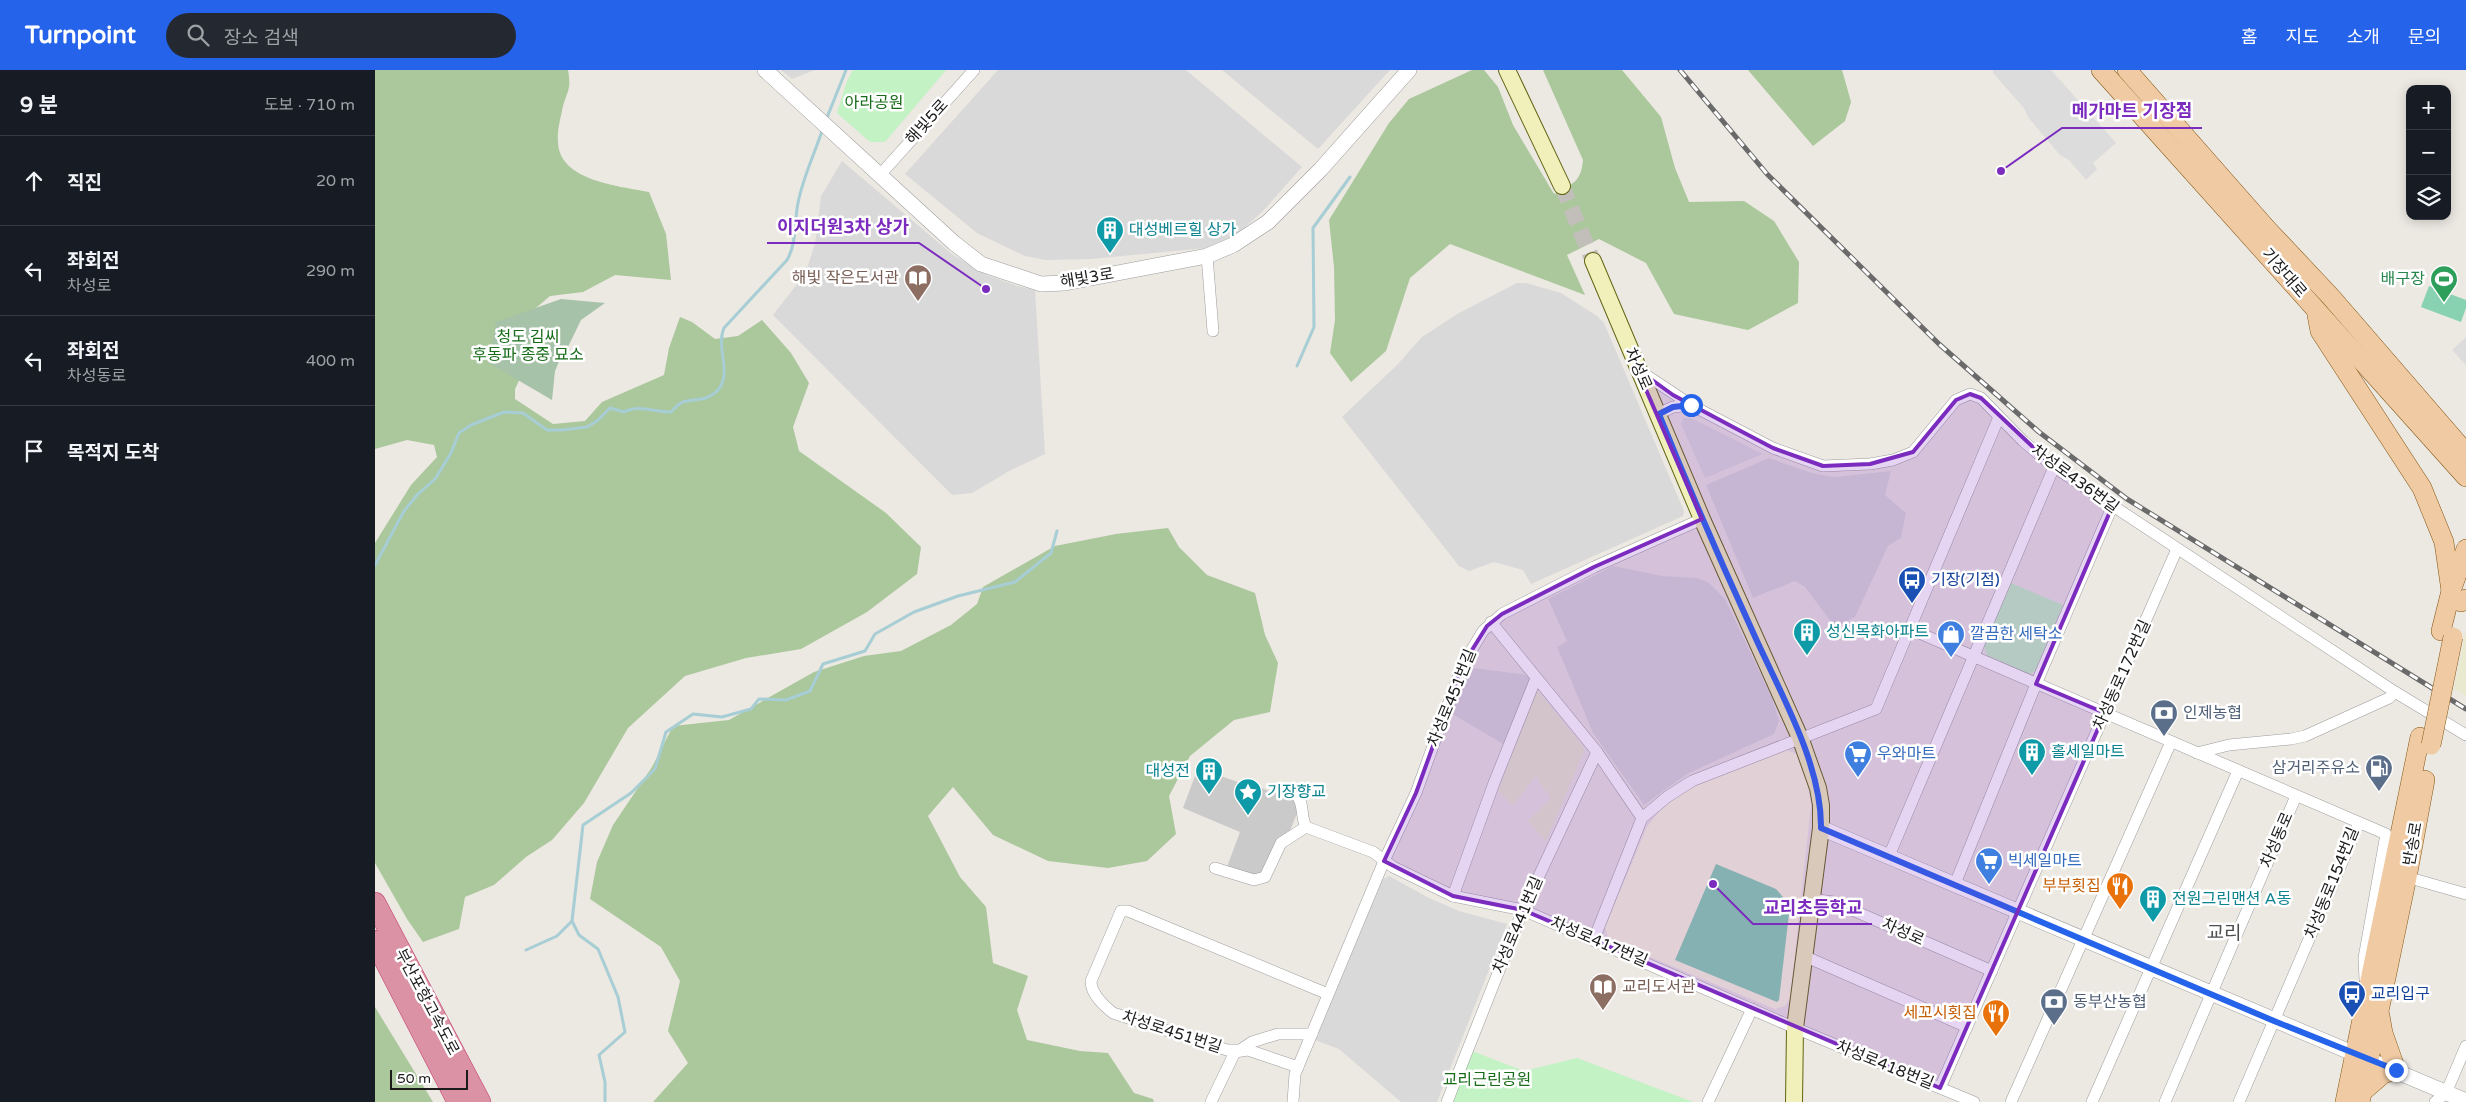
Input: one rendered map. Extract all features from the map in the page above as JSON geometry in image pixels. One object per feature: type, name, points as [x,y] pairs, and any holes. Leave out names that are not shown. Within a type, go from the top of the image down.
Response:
[{"type":"highway","name":"부산포항고속도로","points":[[375,903],[480,1102]]},
{"type":"highway","name":"부산포항고속도로","points":[[375,941],[458,1102]]},
{"type":"main road","points":[[1507,70],[1562,186]]},
{"type":"main road","name":"기장대로","points":[[2101,70],[2466,477]]},
{"type":"main road","name":"기장대로","points":[[2127,70],[2267,229],[2331,297],[2466,453]]},
{"type":"main road","name":"차성로","points":[[1593,261],[1702,519],[1801,740],[1818,788],[1821,805],[1821,828],[1795,1028],[1794,1102]]},
{"type":"main road","points":[[2316,309],[2320,331],[2422,488],[2444,542],[2461,595]]},
{"type":"main road","points":[[2461,595],[2466,549]]},
{"type":"main road","name":"반송로","points":[[2362,1057],[2378,1011],[2400,875],[2425,741],[2447,634],[2461,595]]},
{"type":"main road","name":"반송로","points":[[2355,1099],[2362,1057],[2369,988],[2400,875]]},
{"type":"main road","points":[[2355,1099],[2383,1074],[2396,1070],[2383,1033],[2378,1011]]},
{"type":"street","name":"해빛3로","points":[[765,70],[954,243],[981,264],[1041,284],[1065,283],[1207,256],[1233,245],[1268,222],[1321,170],[1409,70]]},
{"type":"street","name":"해빛5로","points":[[881,175],[974,70]]},
{"type":"street","points":[[1207,256],[1213,331]]},
{"type":"street","points":[[1637,369],[1691,405]]},
{"type":"street","name":"차성로436번길","points":[[1691,405],[1773,448],[1823,466],[1885,461],[1913,452],[1956,400],[1970,394],[1981,398],[2054,467],[2395,692],[2466,736]]},
{"type":"street","points":[[1659,414],[1673,407],[1691,405]]},
{"type":"street","points":[[1594,939],[1642,818],[1667,797],[1692,782],[1876,709],[1999,417]]},
{"type":"street","points":[[1889,856],[2054,467]]},
{"type":"street","points":[[1955,884],[2036,684],[2112,507]]},
{"type":"street","name":"차성로451번길","points":[[1293,1102],[1293,1083],[1298,1067],[1384,861],[1415,793],[1462,666],[1472,646],[1491,622],[1501,614],[1594,567],[1702,519]]},
{"type":"street","name":"차성동로172번길","points":[[2018,911],[2177,549]]},
{"type":"street","points":[[1491,622],[1597,752],[1642,818]]},
{"type":"street","name":"차성동로154번길","points":[[1910,629],[2359,823],[2274,1021]]},
{"type":"street","points":[[1453,896],[1494,783],[1536,678]]},
{"type":"street","points":[[2197,753],[2229,745],[2305,736],[2389,698],[2395,692]]},
{"type":"street","points":[[2011,1102],[2171,742]]},
{"type":"street","name":"차성로441번길","points":[[1447,1102],[1523,910],[1597,752]]},
{"type":"street","points":[[2092,1102],[2238,770]]},
{"type":"street","points":[[1215,868],[1254,880],[1265,877],[1281,843],[1306,827],[1301,818],[1303,806],[1296,794]]},
{"type":"street","name":"차성동로","points":[[2165,1102],[2296,796]]},
{"type":"street","points":[[2359,823],[2385,834],[2363,958],[2364,977],[2369,988]]},
{"type":"street","name":"차성로417번길","points":[[1306,827],[1373,852],[1384,861],[1453,896],[1523,910],[1594,939],[1795,1028]]},
{"type":"street","points":[[1821,828],[2274,1021],[2396,1070],[2441,1098],[2466,1102]]},
{"type":"street","points":[[2400,875],[2466,894]]},
{"type":"street","name":"차성로","points":[[1811,899],[1834,902],[1992,971]]},
{"type":"street","name":"차성로451번길","points":[[1298,1067],[1240,1050],[1215,1048],[1113,1013],[1101,1003],[1091,986],[1091,981],[1121,912],[1128,911],[1328,994]]},
{"type":"street","points":[[1940,1088],[2018,911]]},
{"type":"street","points":[[1804,956],[1967,1027]]},
{"type":"street","points":[[1708,1102],[1752,1009]]},
{"type":"street","points":[[2239,1102],[2274,1021]]},
{"type":"street","name":"차성로418번길","points":[[1795,1028],[1974,1102]]},
{"type":"street","name":"차성로451번길","points":[[1211,1102],[1229,1060],[1235,1052],[1252,1042],[1278,1034],[1312,1034]]},
{"type":"street","points":[[2441,1098],[2466,1046]]},
{"type":"highlighted area","points":[[1637,369],[1673,395],[1773,448],[1823,466],[1870,464],[1913,452],[1956,400],[1970,394],[1981,398],[2054,467],[2112,507],[2036,684],[2105,713],[1940,1088],[1523,910],[1453,896],[1384,861],[1416,793],[1462,666],[1487,626],[1502,614],[1594,567],[1702,519]]},
{"type":"shaded area","points":[[781,70],[815,70],[792,79]]},
{"type":"shaded area","points":[[998,70],[1186,70],[1302,167],[1263,211],[1235,236],[1206,248],[1091,259],[1046,260],[1025,256],[977,233],[905,174]]},
{"type":"shaded area","points":[[1222,70],[1390,70],[1318,149]]},
{"type":"shaded area","points":[[1993,70],[2051,70],[2116,143],[2093,163],[2097,169],[2086,180],[2069,160],[2060,155],[2028,117],[2024,108],[1993,73]]},
{"type":"shaded area","points":[[842,161],[953,255],[987,275],[1017,286],[1035,290],[1045,454],[1011,470],[972,493],[952,495],[773,315],[805,274],[815,244],[821,196]]},
{"type":"shaded area","points":[[1517,283],[1526,283],[1561,293],[1597,316],[1604,323],[1684,511],[1683,516],[1531,584],[1523,570],[1494,562],[1469,571],[1459,566],[1342,417],[1397,365],[1422,337],[1459,313]]},
{"type":"shaded area","points":[[2466,337],[2466,365],[2452,350]]},
{"type":"shaded area","points":[[1683,418],[1691,418],[1763,454],[1705,478],[1681,424]]},
{"type":"shaded area","points":[[1769,458],[1812,473],[1834,477],[1891,471],[1885,495],[1906,513],[1901,538],[1888,546],[1855,617],[1835,627],[1805,587],[1795,581],[1753,598],[1706,485]]},
{"type":"shaded area","points":[[1613,566],[1663,576],[1697,578],[1708,582],[1725,599],[1772,698],[1779,721],[1774,734],[1687,774],[1644,805],[1593,733],[1557,647],[1567,641],[1548,599]]},
{"type":"shaded area","points":[[1467,667],[1527,675],[1532,680],[1503,744],[1449,712]]},
{"type":"shaded area","points":[[1785,749],[1798,755],[1807,779],[1811,805],[1790,999],[1785,1006],[1775,1009],[1609,940],[1605,927],[1647,827],[1667,801],[1690,787]]},
{"type":"shaded area","name":"기장향교","points":[[1198,768],[1269,791],[1271,786],[1287,793],[1298,801],[1300,806],[1289,833],[1262,874],[1254,876],[1227,867],[1240,832],[1183,808]]},
{"type":"shaded area","points":[[1389,876],[1429,898],[1459,911],[1507,924],[1437,1102],[1401,1102],[1339,1049],[1315,1040],[1383,879]]},
{"type":"green space","points":[[375,70],[568,70],[569,87],[558,134],[561,155],[568,165],[579,173],[593,179],[607,184],[649,192],[666,234],[671,280],[615,275],[583,292],[550,296],[530,313],[523,372],[515,389],[515,399],[553,424],[585,421],[602,402],[664,375],[669,348],[680,317],[692,322],[715,339],[738,336],[762,320],[791,353],[809,383],[793,427],[799,451],[886,513],[921,547],[917,574],[867,612],[801,649],[746,658],[685,676],[628,728],[584,803],[552,840],[526,857],[494,885],[465,897],[459,929],[423,942],[407,919],[375,863],[375,543],[411,485],[437,457],[434,445],[407,440],[375,449]]},
{"type":"green space","name":"아라공원","points":[[853,70],[946,70],[885,142],[870,142],[837,113],[847,81]]},
{"type":"green space","points":[[1472,70],[1484,70],[1498,87],[1513,125],[1554,194],[1566,188],[1578,178],[1583,160],[1543,70],[1622,70],[1661,117],[1675,168],[1689,202],[1744,201],[1774,221],[1799,262],[1798,303],[1748,330],[1674,314],[1646,263],[1599,239],[1567,255],[1585,295],[1450,244],[1410,278],[1386,351],[1351,382],[1330,353],[1335,320],[1334,267],[1329,220],[1389,123],[1409,99]]},
{"type":"green space","points":[[1748,70],[1842,70],[1851,102],[1845,121],[1813,146]]},
{"type":"green space","name":"배구장","points":[[2429,286],[2466,300],[2466,308],[2461,322],[2421,307]]},
{"type":"green space","name":"청도 김씨 후동파 종중 묘소","points":[[561,299],[605,303],[581,320],[566,351],[563,352],[555,371],[552,400],[489,363],[496,322]]},
{"type":"green space","points":[[1168,528],[1179,547],[1207,575],[1255,593],[1265,635],[1278,663],[1270,712],[1234,720],[1190,756],[1169,796],[1176,834],[1147,861],[1108,868],[1048,861],[993,835],[953,787],[928,816],[960,877],[986,907],[993,963],[1028,976],[1017,1010],[1027,1040],[1080,1051],[1108,1053],[1134,1093],[1153,1099],[1154,1102],[653,1102],[688,1063],[668,1031],[680,981],[661,947],[590,899],[597,862],[613,825],[652,767],[673,726],[729,720],[814,672],[864,656],[901,651],[951,625],[977,604],[983,587],[1055,546],[1116,534]]},
{"type":"green space","points":[[2011,583],[2063,605],[2035,671],[2029,674],[1987,655],[1984,646]]},
{"type":"green space","points":[[2466,630],[2466,696],[2454,689]]},
{"type":"green space","points":[[1537,690],[1584,748],[1546,841],[1528,821],[1550,799],[1548,792],[1545,791],[1536,776],[1513,806],[1498,791]]},
{"type":"green space","points":[[1716,864],[1776,889],[1790,905],[1779,1000],[1777,1002],[1675,960]]},
{"type":"green space","points":[[375,1007],[433,1102],[375,1102]]},
{"type":"green space","name":"교리근린공원","points":[[1472,1051],[1524,1071],[1577,1058],[1693,1102],[1453,1102]]},
{"type":"waterway","points":[[826,120],[846,70]]},
{"type":"waterway","points":[[375,565],[404,511],[417,495],[435,479],[451,453],[459,433],[471,425],[504,412],[523,413],[547,430],[587,427],[597,421],[610,408],[624,412],[641,408],[671,412],[681,403],[704,399],[716,392],[724,378],[721,344],[724,328],[787,260],[794,240],[800,193],[823,128]]},
{"type":"waterway","points":[[1297,366],[1314,327],[1313,228],[1350,177]]},
{"type":"waterway","points":[[526,950],[557,936],[572,921],[583,825],[631,793],[655,769],[666,732],[693,714],[722,717],[751,709],[759,699],[786,700],[810,691],[823,664],[865,651],[875,634],[914,612],[958,596],[1015,582],[1051,553],[1057,531]]},
{"type":"waterway","points":[[572,921],[579,935],[598,949],[618,997],[625,1032],[599,1055],[605,1082],[605,1102]]},
{"type":"tunnel","points":[[1562,186],[1593,261]]},
{"type":"railway","points":[[1680,70],[1767,174],[1939,344],[2039,432],[2127,499],[2466,709]]},
{"type":"place","name":"메가마트 기장점","points":[[2001,171]]},
{"type":"place","name":"대성베르힐 상가","points":[[1110,254]]},
{"type":"place","name":"이지더원3차 상가","points":[[986,289]]},
{"type":"place","name":"해빛 작은도서관","points":[[918,302]]},
{"type":"place","name":"배구장","points":[[2444,303]]},
{"type":"place","name":"기장(기점)","points":[[1912,604]]},
{"type":"place","name":"성신목화아파트","points":[[1807,656]]},
{"type":"place","name":"깔끔한 세탁소","points":[[1951,658]]},
{"type":"place","name":"인제농협","points":[[2164,737]]},
{"type":"place","name":"홀세일마트","points":[[2032,776]]},
{"type":"place","name":"우와마트","points":[[1858,778]]},
{"type":"place","name":"삼거리주유소","points":[[2379,792]]},
{"type":"place","name":"대성전","points":[[1209,795]]},
{"type":"place","name":"기장향교","points":[[1248,816]]},
{"type":"place","name":"교리초등학교","points":[[1713,884]]},
{"type":"place","name":"빅세일마트","points":[[1989,885]]},
{"type":"place","name":"부부횟집","points":[[2120,910]]},
{"type":"place","name":"전원그린맨션 A동","points":[[2153,923]]},
{"type":"place","name":"교리도서관","points":[[1603,1011]]},
{"type":"place","name":"교리입구","points":[[2352,1018]]},
{"type":"place","name":"동부산농협","points":[[2054,1026]]},
{"type":"place","name":"세꼬시횟집","points":[[1996,1037]]},
{"type":"district","name":"교리","points":[[2224,933]]},
{"type":"route","points":[[1691,405],[1673,407],[1659,414],[1702,519],[1801,740],[1818,788],[1821,805],[1821,828],[2274,1021],[2396,1070]]}]
